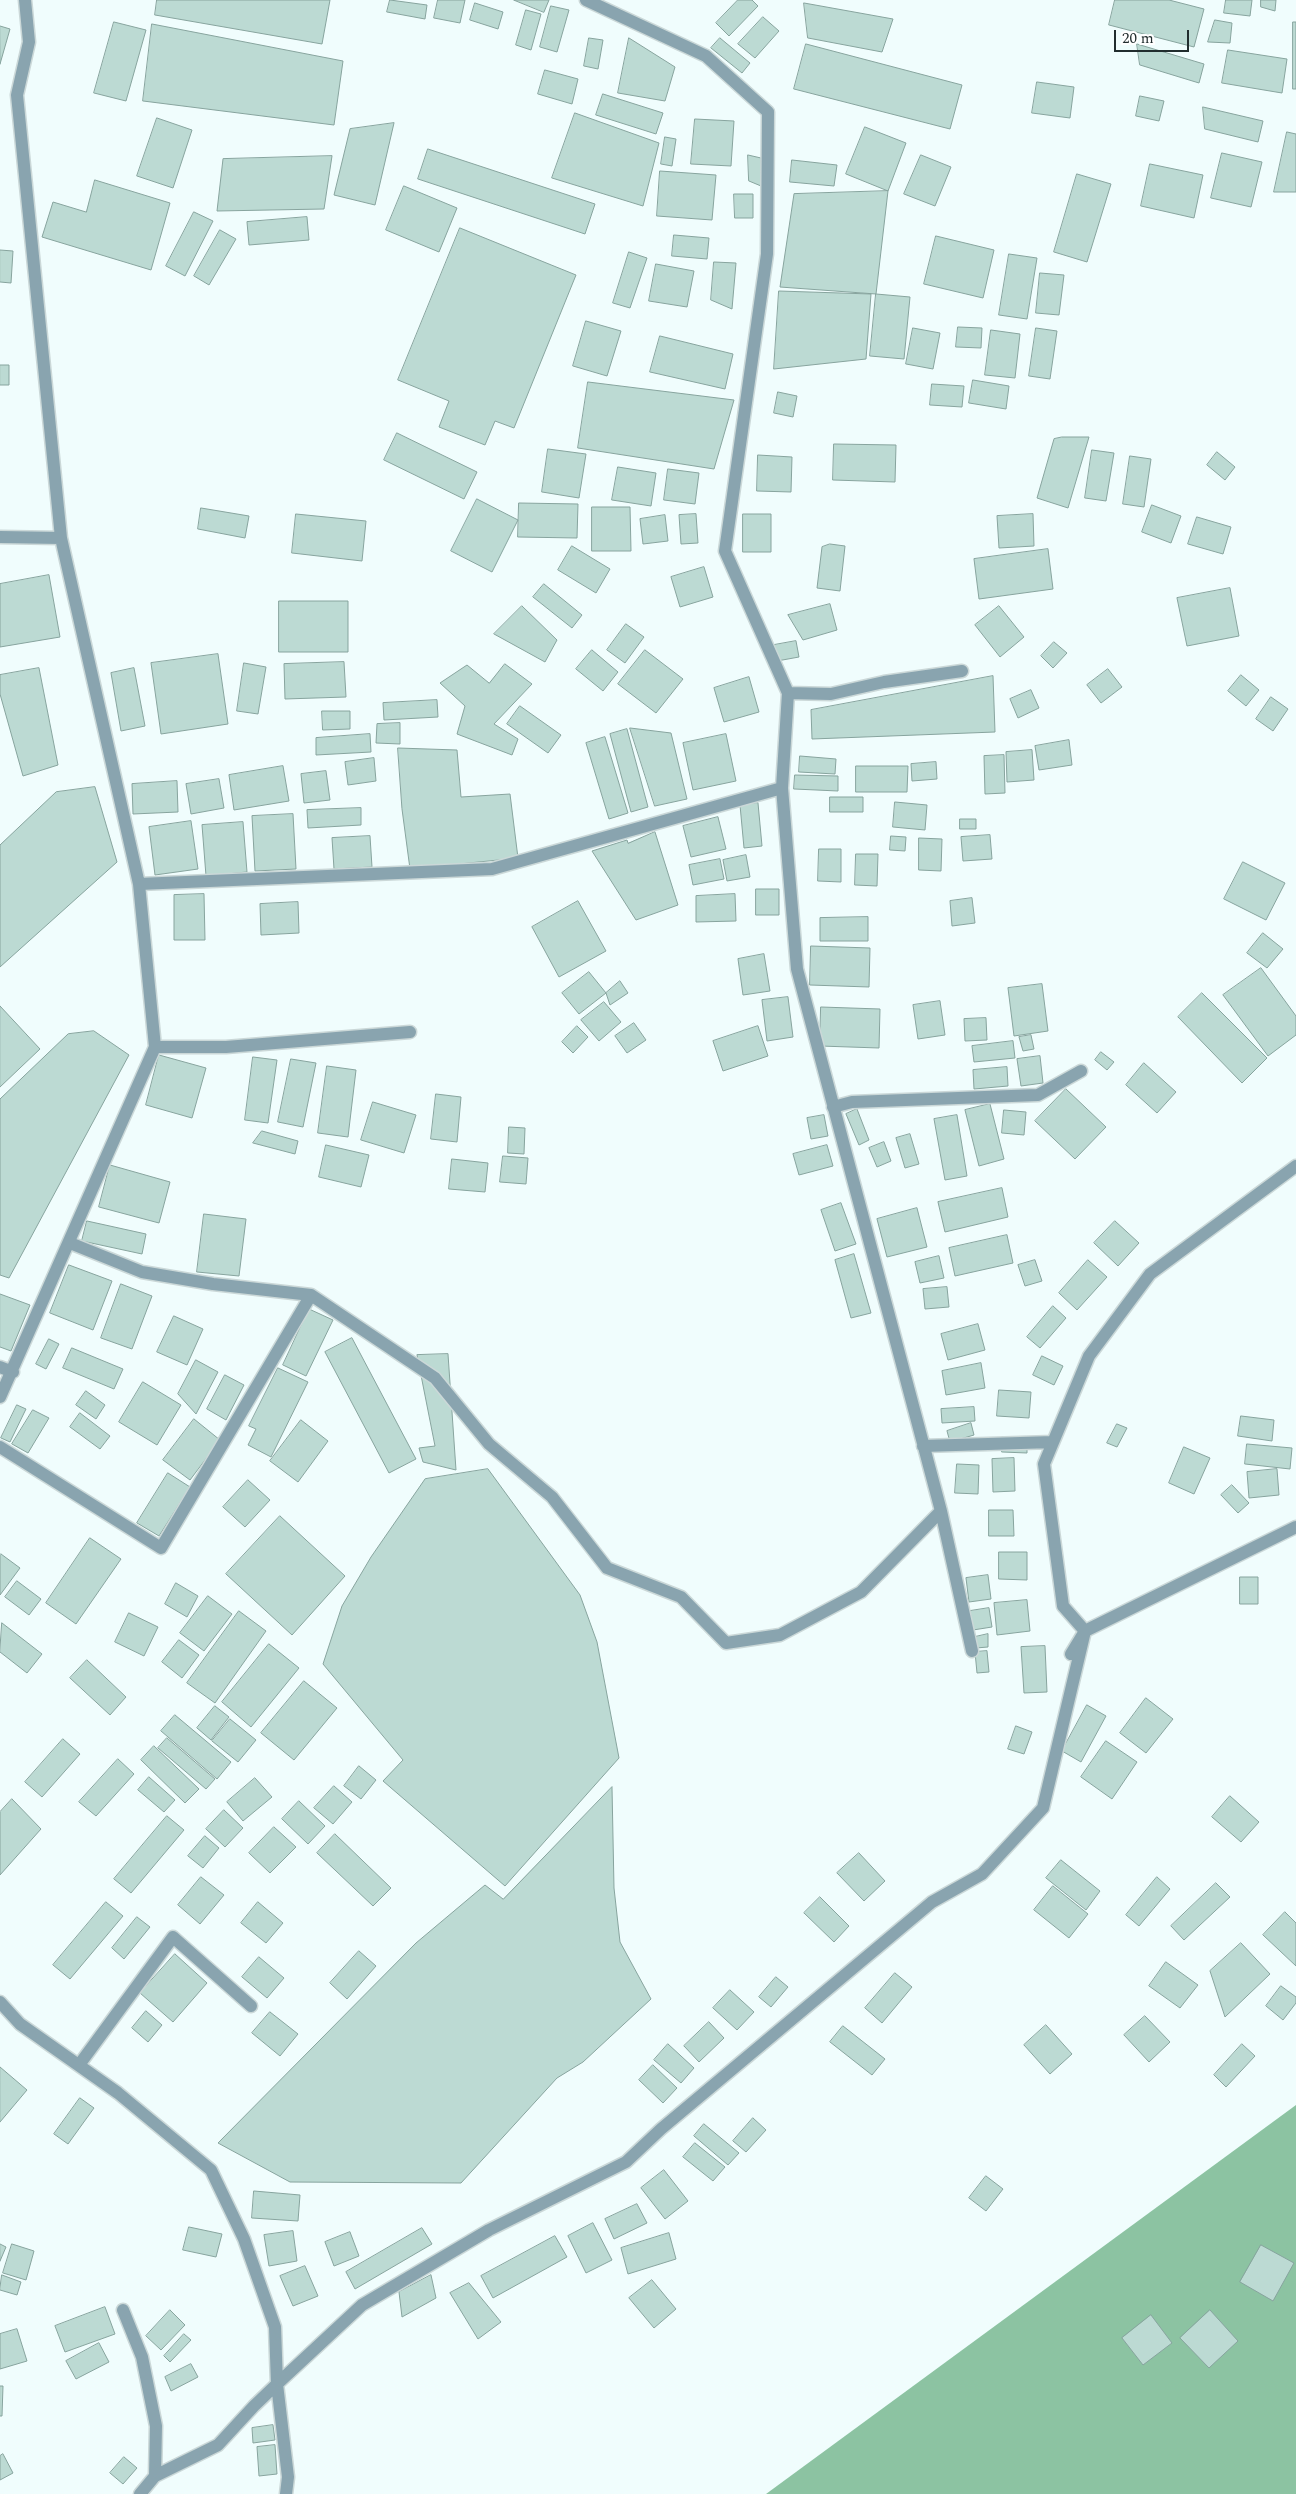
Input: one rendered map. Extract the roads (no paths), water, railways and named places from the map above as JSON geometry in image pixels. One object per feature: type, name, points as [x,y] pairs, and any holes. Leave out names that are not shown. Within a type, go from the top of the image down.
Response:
[{"type":"street","points":[[0,1397],[13,1372],[155,1047],[140,884],[61,538],[17,95],[29,42],[25,0]]},
{"type":"street","points":[[586,0],[706,56],[768,112],[767,254],[725,551],[788,693],[782,788],[796,969],[940,1510],[972,1651]]},
{"type":"street","points":[[0,537],[61,538]]},
{"type":"street","points":[[788,693],[831,694],[884,682],[962,671]]},
{"type":"street","points":[[140,884],[492,869],[782,788]]},
{"type":"street","points":[[155,1047],[226,1048],[410,1032]]},
{"type":"street","points":[[833,1107],[852,1102],[1038,1095],[1081,1071]]},
{"type":"street","points":[[1085,1631],[1063,1606],[1044,1464],[1089,1356],[1150,1274],[1296,1166]]},
{"type":"street","points":[[70,1243],[142,1272],[213,1284],[311,1295],[435,1378],[489,1444],[552,1497],[607,1568],[681,1597],[726,1643],[780,1635],[861,1592],[940,1510]]},
{"type":"street","points":[[0,1447],[161,1548],[311,1295]]},
{"type":"street","points":[[0,1367],[13,1372]]},
{"type":"street","points":[[923,1446],[1053,1442]]},
{"type":"street","points":[[1071,1654],[1085,1631],[1296,1527]]},
{"type":"street","points":[[140,2494],[155,2476],[218,2445],[254,2406],[362,2306],[490,2230],[626,2162],[669,2123],[932,1902],[982,1874],[1043,1808],[1085,1631]]},
{"type":"street","points":[[79,2065],[173,1937],[251,2006]]},
{"type":"street","points":[[0,2002],[20,2024],[118,2093],[211,2170],[244,2239],[275,2326],[277,2384],[288,2477],[286,2494]]},
{"type":"street","points":[[123,2310],[142,2357],[156,2426],[155,2476]]}]
